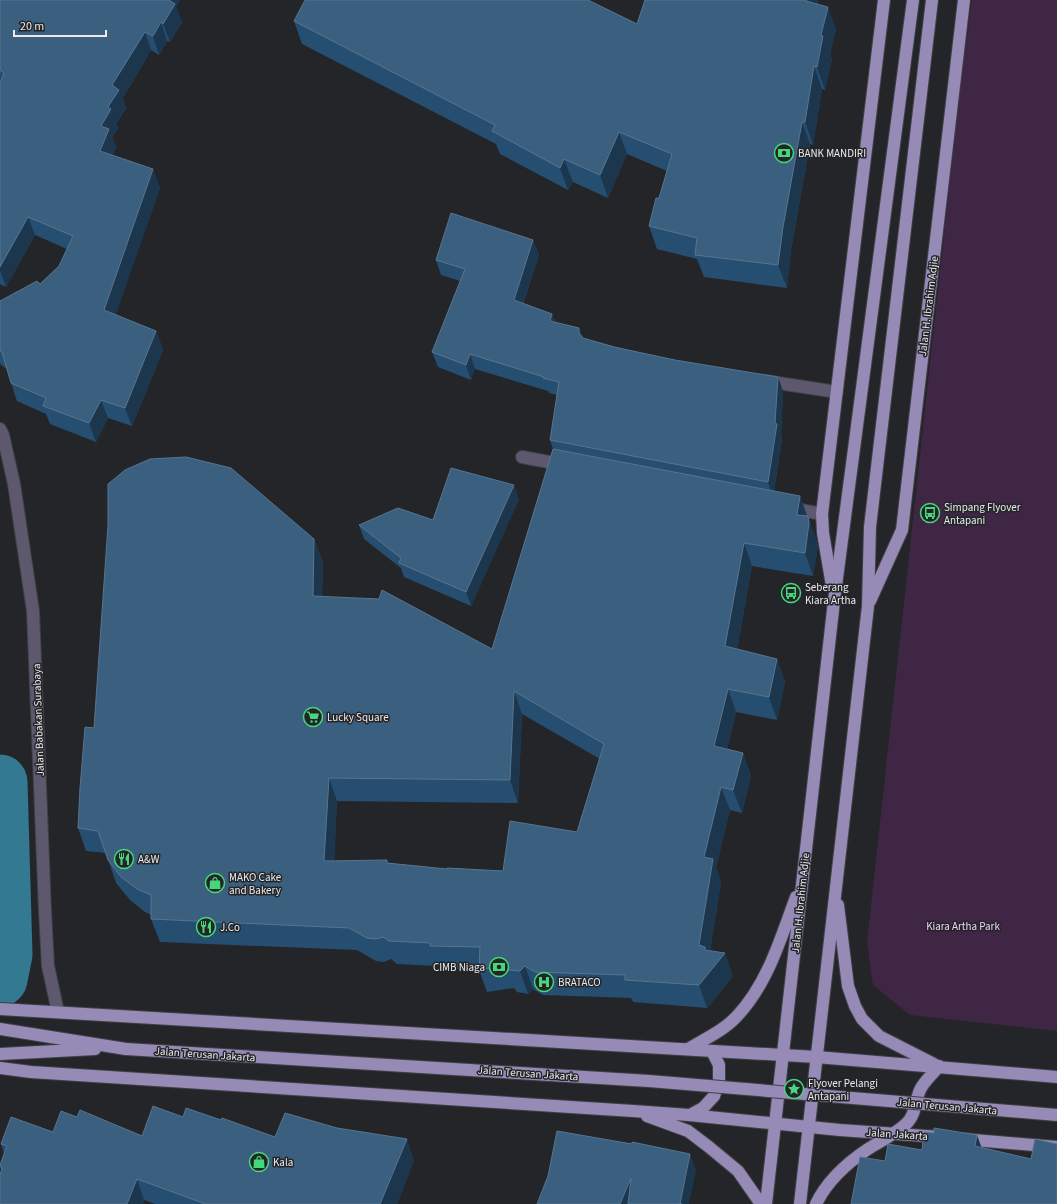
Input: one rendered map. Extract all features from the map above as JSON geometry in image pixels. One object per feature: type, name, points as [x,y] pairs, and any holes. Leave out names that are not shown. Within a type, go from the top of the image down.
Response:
[{"type":"main road","name":"Jalan H. Ibrahim Adjie","points":[[834,601],[822,514],[884,0]]},
{"type":"main road","name":"Jalan H. Ibrahim Adjie","points":[[766,1204],[834,601],[913,0]]},
{"type":"main road","name":"Jalan H. Ibrahim Adjie","points":[[800,1204],[835,884],[868,606],[870,528],[932,0]]},
{"type":"main road","name":"Jalan H. Ibrahim Adjie","points":[[868,606],[902,530],[964,0]]},
{"type":"main road","points":[[688,1049],[720,1030],[738,1015],[756,993],[772,959],[802,881]]},
{"type":"main road","points":[[835,884],[848,986],[854,1006],[862,1019],[879,1036],[939,1066]]},
{"type":"main road","points":[[0,1009],[816,1057],[939,1066],[1057,1077]]},
{"type":"main road","name":"Jalan Terusan Jakarta","points":[[0,1029],[122,1048],[649,1081],[1057,1115]]},
{"type":"main road","points":[[0,1054],[122,1048]]},
{"type":"main road","points":[[689,1115],[703,1108],[714,1096],[717,1089],[719,1081],[719,1065],[712,1051]]},
{"type":"main road","points":[[816,1204],[830,1182],[847,1166],[908,1123],[913,1114],[920,1089],[939,1066]]},
{"type":"main road","points":[[0,1068],[31,1072],[689,1115],[809,1127]]},
{"type":"main road","points":[[633,1111],[688,1131],[738,1171],[762,1204]]},
{"type":"main road","name":"Jalan Jakarta","points":[[809,1127],[1057,1147]]},
{"type":"street","points":[[751,379],[837,392]]},
{"type":"street","name":"Jalan Babakan Surabaya","points":[[0,429],[3,435],[14,484],[33,611],[48,966],[58,1012]]},
{"type":"street","points":[[522,457],[577,467]]},
{"type":"street","points":[[776,505],[822,514]]},
{"type":"green space","name":"Kiara Artha Park","points":[[972,0],[1057,0],[1057,1031],[910,1015],[873,985],[867,942],[960,88]]},
{"type":"building","points":[[0,0],[169,0],[175,4],[163,24],[161,22],[153,36],[145,32],[112,85],[119,90],[108,107],[111,109],[101,126],[109,129],[100,151],[153,169],[104,310],[156,331],[125,408],[101,400],[89,423],[43,406],[46,398],[11,383],[2,352],[0,351],[0,301],[37,281],[40,284],[59,266],[73,236],[28,217],[0,267],[0,83],[4,73],[0,70]]},
{"type":"building","points":[[305,0],[588,0],[637,24],[645,0],[807,0],[806,1],[828,7],[821,35],[823,36],[817,67],[814,66],[805,122],[802,122],[783,227],[778,265],[695,255],[697,238],[649,226],[656,198],[659,198],[672,154],[619,132],[600,175],[564,159],[560,168],[492,131],[495,125],[294,21]]},
{"type":"building","points":[[451,213],[533,240],[514,300],[552,314],[550,321],[579,328],[579,333],[583,338],[614,347],[675,360],[778,377],[775,423],[777,424],[768,482],[550,440],[559,382],[470,354],[466,365],[432,352],[465,269],[436,260]]},
{"type":"building","points":[[553,449],[800,496],[797,515],[808,516],[809,523],[805,553],[744,543],[725,646],[777,659],[769,697],[728,689],[714,746],[743,753],[733,790],[721,787],[704,857],[713,859],[699,945],[705,947],[705,950],[725,953],[699,985],[625,980],[625,975],[535,972],[525,966],[520,971],[509,970],[505,965],[479,970],[480,947],[430,946],[430,943],[389,941],[383,937],[376,939],[367,938],[349,928],[151,919],[151,895],[137,889],[121,877],[108,860],[98,831],[78,828],[85,727],[94,728],[108,525],[108,484],[125,470],[150,459],[186,457],[231,468],[314,539],[313,596],[379,599],[382,590],[492,649]],"holes":[[[514,691],[604,744],[577,832],[510,821],[503,871],[447,869],[387,863],[387,860],[324,861],[329,778],[510,780]]]},
{"type":"building","points":[[451,468],[514,485],[466,592],[399,563],[401,558],[359,525],[398,508],[433,520]]},
{"type":"building","points":[[153,1106],[183,1117],[186,1108],[221,1120],[222,1118],[275,1137],[285,1113],[337,1128],[407,1139],[380,1204],[203,1204],[137,1179],[127,1204],[0,1204],[0,1174],[2,1169],[0,1165],[7,1146],[1,1144],[11,1117],[53,1132],[61,1111],[77,1117],[80,1110],[142,1136]]},
{"type":"building","points":[[934,1128],[977,1135],[975,1146],[1031,1159],[1035,1139],[1057,1144],[1057,1204],[851,1204],[860,1157],[885,1161],[888,1144],[922,1150],[924,1132],[934,1133]]},
{"type":"building","points":[[557,1131],[632,1144],[632,1142],[690,1154],[680,1204],[628,1204],[631,1178],[620,1204],[537,1204],[548,1176]]},
{"type":"waterway","points":[[0,782],[5,954],[0,979]]},
{"type":"place","name":"BANK MANDIRI","points":[[784,153]]},
{"type":"place","name":"Simpang Flyover Antapani","points":[[930,513]]},
{"type":"place","name":"Seberang Kiara Artha","points":[[791,593]]},
{"type":"place","name":"Lucky Square","points":[[313,717]]},
{"type":"place","name":"A&W","points":[[124,859]]},
{"type":"place","name":"MAKO Cake and Bakery","points":[[215,883]]},
{"type":"place","name":"J.Co","points":[[206,927]]},
{"type":"place","name":"CIMB Niaga","points":[[499,967]]},
{"type":"place","name":"BRATACO","points":[[544,982]]},
{"type":"place","name":"Flyover Pelangi Antapani","points":[[794,1089]]},
{"type":"place","name":"Kala","points":[[259,1162]]}]
